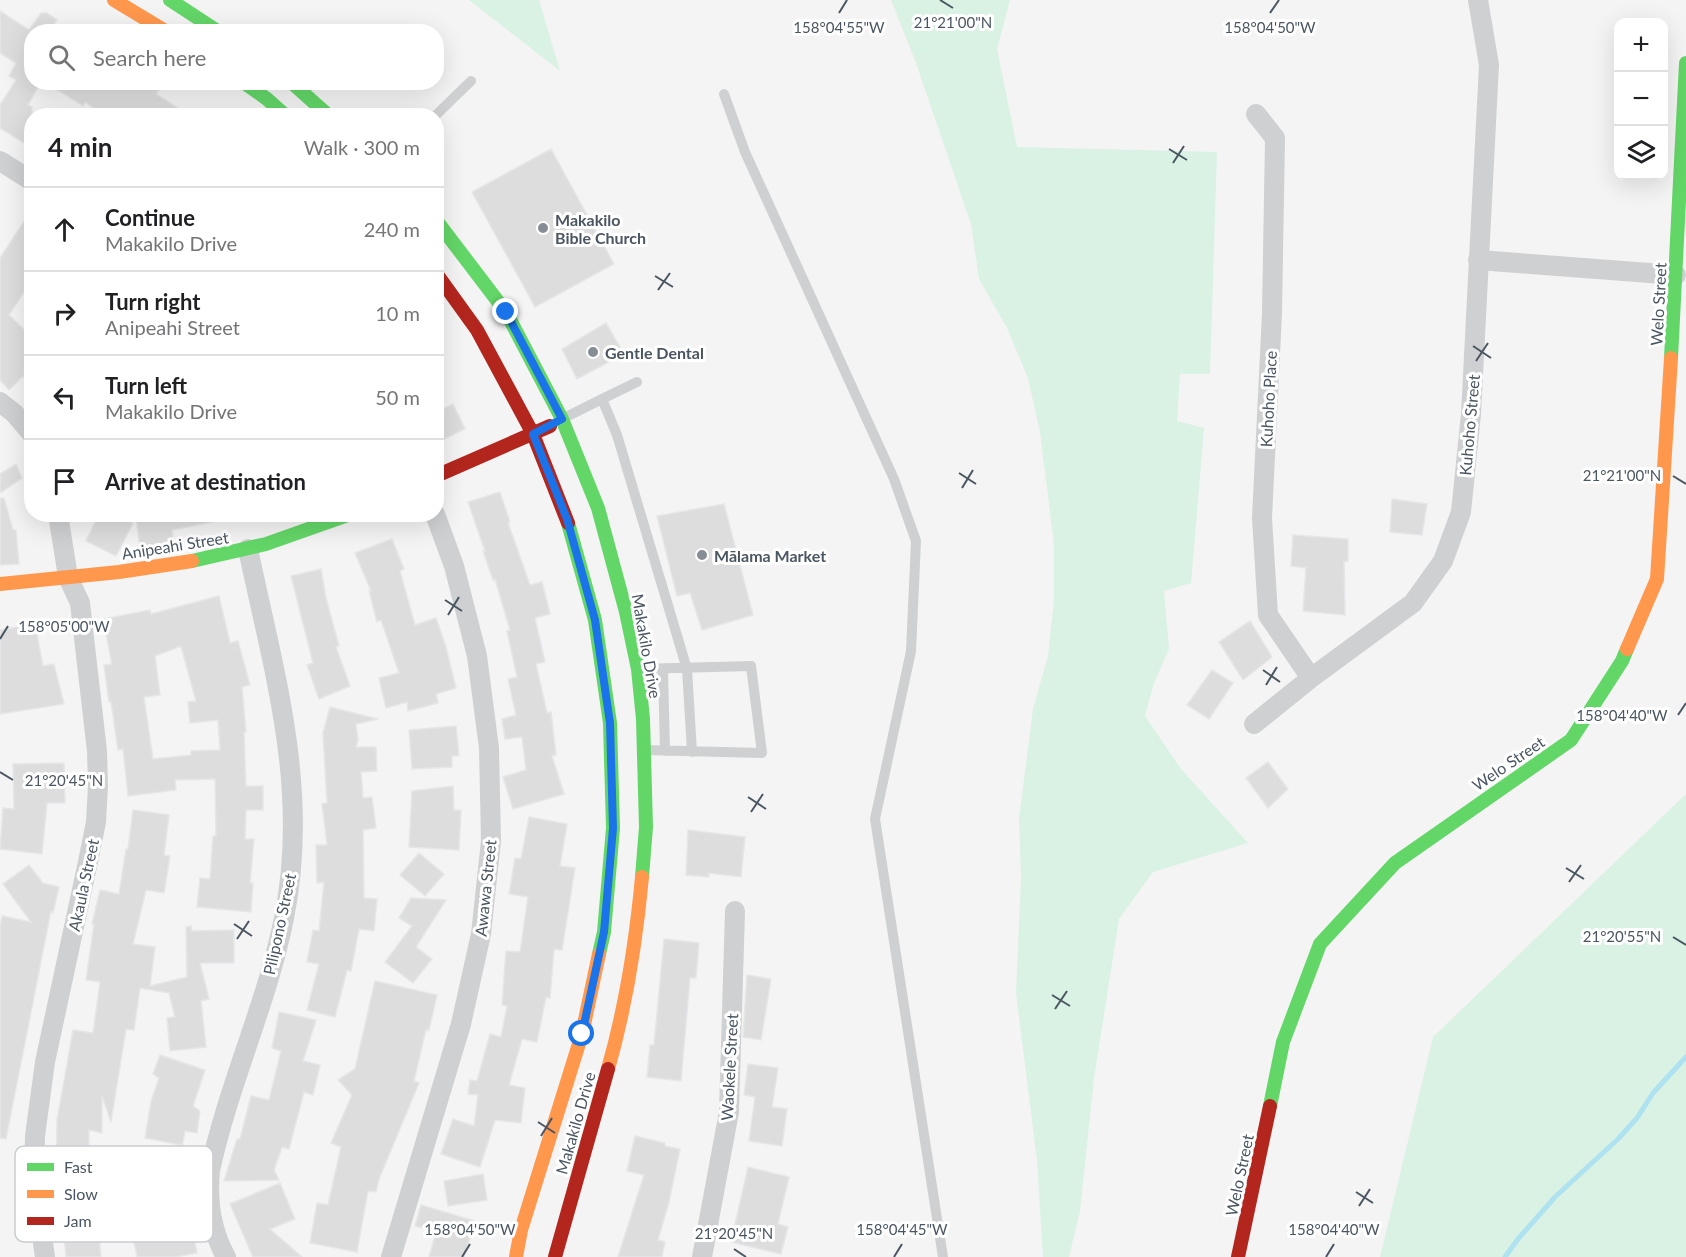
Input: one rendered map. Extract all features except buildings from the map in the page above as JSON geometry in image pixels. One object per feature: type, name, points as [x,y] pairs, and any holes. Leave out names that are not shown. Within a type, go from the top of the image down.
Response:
[{"type":"main road","points":[[114,0],[154,24]]},
{"type":"main road","points":[[170,0],[207,24]]},
{"type":"main road","name":"Welo Street","points":[[1238,1257],[1283,1042],[1320,944],[1395,863],[1571,740],[1622,661],[1657,579],[1676,275],[1686,63]]},
{"type":"main road","points":[[254,90],[277,108]]},
{"type":"main road","points":[[300,90],[320,108]]},
{"type":"main road","name":"Makakilo Drive","points":[[444,231],[506,312],[562,419],[598,508],[626,612],[638,669],[644,750],[646,827],[638,935],[616,1041],[555,1257]]},
{"type":"main road","name":"Makakilo Drive","points":[[444,284],[477,330],[533,434],[567,519],[595,620],[610,723],[613,828],[604,932],[582,1034],[521,1230],[516,1257]]},
{"type":"main road","points":[[444,473],[562,419]]},
{"type":"main road","name":"Anipeahi Street","points":[[0,584],[175,563],[248,549],[294,536],[330,522]]},
{"type":"street","name":"Kuhoho Street","points":[[1254,724],[1311,678],[1413,603],[1443,561],[1461,512],[1471,414],[1489,65],[1478,0]]},
{"type":"street","name":"Kuhoho Place","points":[[1256,114],[1275,138],[1272,313],[1262,518],[1268,615],[1311,678]]},
{"type":"street","points":[[0,161],[24,176]]},
{"type":"street","points":[[1478,261],[1676,275]]},
{"type":"street","points":[[0,402],[24,425]]},
{"type":"street","name":"Akaula Street","points":[[35,1146],[45,1062],[96,822],[98,786],[97,751],[80,603],[68,577],[59,522]]},
{"type":"street","name":"Awawa Street","points":[[391,1257],[461,1024],[481,934],[491,841],[489,748],[477,656],[454,566],[438,522]]},
{"type":"street","name":"Pilipono Street","points":[[213,1161],[272,965],[284,919],[292,871],[294,822],[292,773],[285,726],[248,549]]},
{"type":"street","name":"Waokele Street","points":[[702,1257],[729,1112],[735,911]]},
{"type":"street","name":"Pilipono Street","points":[[213,1226],[226,1257]]},
{"type":"street","name":"Akaula Street","points":[[43,1242],[45,1257]]},
{"type":"lane","points":[[443,108],[471,81]]},
{"type":"lane","points":[[724,94],[745,152],[894,479],[916,541],[911,651],[875,819],[943,1257]]},
{"type":"lane","points":[[562,419],[637,382]]},
{"type":"lane","points":[[602,399],[617,435],[687,669],[692,752]]},
{"type":"lane","points":[[638,669],[751,666],[762,753],[644,750]]},
{"type":"lane","points":[[663,669],[665,751]]},
{"type":"green space","points":[[469,0],[539,0],[560,71]]},
{"type":"green space","points":[[891,0],[1010,0],[997,49],[1017,147],[1217,152],[1210,374],[1180,374],[1177,421],[1204,428],[1191,583],[1164,591],[1169,649],[1154,683],[1145,716],[1181,769],[1248,843],[1153,872],[1119,919],[1094,1078],[1080,1211],[1069,1257],[1043,1257],[1037,1160],[1016,993],[1021,877],[1019,819],[1033,709],[1048,656],[1054,600],[1054,544],[1040,432],[1028,378],[1007,328],[979,279],[971,224],[916,63]]},
{"type":"green space","points":[[1686,794],[1686,1257],[1380,1257],[1433,1037]]},
{"type":"waterway","points":[[1505,1257],[1555,1197],[1618,1139],[1637,1118],[1653,1093],[1686,1057]]},
{"type":"traffic: fast","points":[[170,0],[207,24]]},
{"type":"traffic: fast","points":[[1671,358],[1686,63]]},
{"type":"traffic: fast","points":[[254,90],[277,108]]},
{"type":"traffic: fast","points":[[300,90],[320,108]]},
{"type":"traffic: fast","points":[[444,231],[506,312],[562,419],[598,508],[626,612],[638,669],[643,719],[646,827],[642,877]]},
{"type":"traffic: fast","points":[[192,561],[266,544],[328,522]]},
{"type":"traffic: fast","points":[[568,523],[595,620],[610,723],[613,828],[604,932],[599,954]]},
{"type":"traffic: fast","points":[[1270,1106],[1283,1042],[1320,944],[1395,863],[1571,740],[1622,661],[1627,649]]},
{"type":"traffic: slow","points":[[114,0],[154,24]]},
{"type":"traffic: slow","points":[[1627,649],[1657,579],[1671,358]]},
{"type":"traffic: slow","points":[[0,584],[119,572],[192,561]]},
{"type":"traffic: slow","points":[[608,1069],[630,974],[642,877]]},
{"type":"traffic: slow","points":[[516,1257],[521,1230],[582,1034],[599,954]]},
{"type":"traffic: jam","points":[[444,284],[477,330],[533,434],[568,523]]},
{"type":"traffic: jam","points":[[444,472],[550,426]]},
{"type":"traffic: jam","points":[[555,1257],[608,1069]]},
{"type":"traffic: jam","points":[[1238,1257],[1270,1106]]},
{"type":"place","name":"Makakilo Bible Church","points":[[543,228]]},
{"type":"place","name":"Gentle Dental","points":[[593,352]]},
{"type":"place","name":"Mālama Market","points":[[702,555]]},
{"type":"route","points":[[506,312],[562,419],[533,434],[567,519],[595,620],[610,723],[613,828],[604,932],[582,1034]]}]
